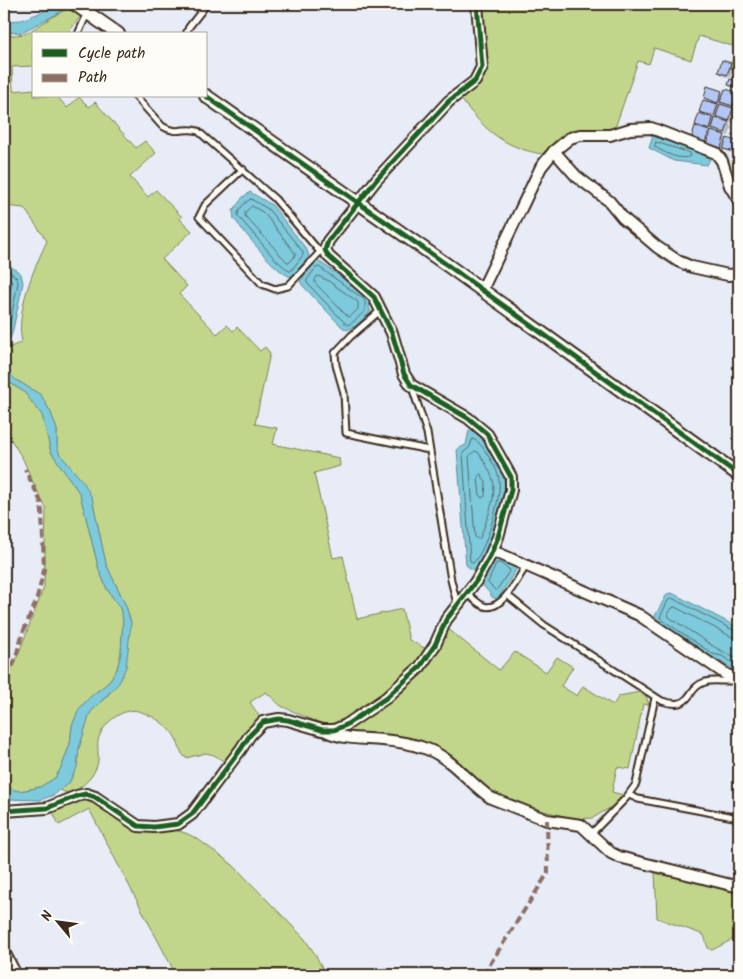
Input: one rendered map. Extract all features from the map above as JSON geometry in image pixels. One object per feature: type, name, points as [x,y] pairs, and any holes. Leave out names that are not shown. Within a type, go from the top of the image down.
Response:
[{"type":"street","points":[[75,4],[115,32]]},
{"type":"street","points":[[325,731],[334,730],[346,725],[386,698],[413,674],[428,656],[446,620],[468,594],[492,551],[511,490],[511,477],[487,434],[468,418],[412,385],[404,374],[392,333],[373,295],[323,250],[377,179],[449,101],[472,85],[478,77],[482,67],[477,4]]},
{"type":"street","points":[[208,97],[482,290],[739,475]]},
{"type":"street","points":[[482,290],[541,167],[554,150],[570,138],[605,135],[630,129],[651,128],[716,153],[722,161],[730,186],[739,201]]},
{"type":"street","points":[[554,150],[576,176],[609,201],[623,218],[656,247],[678,261],[692,267],[728,275],[739,274]]},
{"type":"street","points":[[492,551],[639,615],[706,662],[727,675],[739,679]]},
{"type":"street","points":[[4,811],[40,810],[86,794],[95,797],[138,826],[154,827],[178,824],[192,814],[241,749],[250,734],[263,722],[279,719],[288,720],[342,737],[394,741],[427,749],[439,754],[456,766],[491,798],[548,820],[581,825],[619,857],[739,887]]},
{"type":"street","points":[[4,952],[16,975]]},
{"type":"lane","points":[[187,32],[207,4]]},
{"type":"lane","points":[[79,32],[87,12]]},
{"type":"lane","points":[[137,98],[162,126],[175,132],[198,131],[243,169],[275,199],[323,250],[288,286],[275,289],[262,284],[199,217],[205,205],[243,169]]},
{"type":"lane","points":[[381,310],[350,336],[335,353],[336,365],[344,393],[346,433],[430,450]]},
{"type":"lane","points":[[412,385],[430,450],[457,607]]},
{"type":"lane","points":[[468,594],[484,606],[496,605],[504,600],[526,566]]},
{"type":"lane","points":[[507,595],[544,625],[655,698],[668,703],[680,703],[689,698],[696,687],[705,682],[728,682],[739,679]]},
{"type":"lane","points":[[591,834],[629,795],[636,784],[655,698]]},
{"type":"lane","points":[[629,795],[638,799],[739,818]]},
{"type":"green space","points":[[480,4],[739,4],[739,71],[730,68],[736,47],[699,36],[691,60],[654,48],[649,64],[638,61],[615,128],[564,133],[542,154],[528,151],[516,147],[495,135],[477,119],[460,98],[480,79]]},
{"type":"green space","points":[[69,7],[81,16],[69,32],[32,32],[32,66],[12,67],[13,91],[32,89],[32,98],[59,98],[67,108],[78,98],[89,107],[95,102],[136,148],[145,141],[156,153],[130,177],[148,197],[156,190],[182,217],[180,219],[192,231],[162,259],[187,286],[179,294],[217,334],[227,325],[233,331],[237,327],[260,351],[265,347],[270,353],[255,424],[277,428],[273,444],[339,458],[340,466],[314,473],[333,558],[343,556],[357,619],[402,609],[409,640],[434,653],[447,628],[499,670],[515,652],[546,672],[557,657],[573,667],[561,686],[577,696],[583,686],[613,705],[619,696],[640,692],[646,696],[649,705],[643,704],[630,769],[617,767],[612,792],[623,795],[616,804],[593,818],[575,819],[533,808],[502,797],[484,786],[464,767],[433,746],[402,737],[349,736],[281,706],[266,692],[250,702],[261,719],[225,762],[214,755],[206,753],[186,758],[167,727],[148,715],[132,710],[119,715],[103,729],[98,741],[97,765],[94,773],[88,780],[69,794],[60,790],[69,783],[77,767],[79,748],[90,713],[110,693],[131,623],[126,606],[106,564],[92,498],[59,453],[57,430],[51,413],[41,395],[16,380],[4,368],[4,350],[22,342],[21,317],[23,304],[47,241],[24,208],[4,206],[4,36],[25,34]]},
{"type":"green space","points":[[4,379],[24,392],[42,415],[51,452],[80,494],[99,570],[107,589],[120,608],[123,620],[121,653],[117,669],[108,683],[91,696],[79,709],[72,726],[70,744],[62,766],[55,778],[40,787],[18,791],[4,787],[4,678],[15,663],[44,587],[46,508],[24,461],[4,428]]},
{"type":"green space","points":[[79,799],[89,800],[150,831],[176,830],[199,840],[233,865],[304,938],[326,975],[176,975],[89,809],[59,825],[52,810]]},
{"type":"green space","points":[[655,872],[739,892],[739,936],[712,950],[708,948],[704,935],[657,918]]},
{"type":"water","points":[[62,4],[76,4],[22,32],[4,33],[4,21],[22,20]]},
{"type":"water","points":[[653,136],[700,151],[710,159],[707,165],[674,161],[649,148]]},
{"type":"water","points":[[250,192],[272,205],[307,250],[309,256],[293,277],[286,275],[270,262],[234,219],[233,211],[243,197]]},
{"type":"water","points":[[317,260],[371,298],[369,308],[371,311],[356,326],[347,330],[342,327],[300,281]]},
{"type":"water","points":[[4,261],[21,274],[23,283],[12,334],[9,340],[4,341]]},
{"type":"water","points":[[4,368],[16,380],[41,395],[51,413],[57,430],[59,453],[84,483],[92,498],[106,564],[126,606],[131,623],[126,667],[119,683],[90,713],[79,748],[77,767],[69,783],[54,795],[40,800],[4,799],[4,787],[18,791],[26,790],[40,787],[55,778],[62,766],[70,744],[72,726],[79,709],[91,696],[108,683],[117,669],[121,653],[123,620],[120,608],[107,589],[99,570],[80,494],[51,452],[42,415],[24,392],[4,379]]},
{"type":"water","points":[[469,430],[479,436],[491,451],[502,472],[505,489],[501,513],[492,538],[477,568],[472,570],[466,565],[457,449],[466,445]]},
{"type":"water","points":[[495,557],[517,568],[500,596],[496,599],[492,597],[482,584]]},
{"type":"water","points":[[672,593],[739,628],[739,673],[655,621],[655,616],[667,594]]},
{"type":"building","points":[[722,60],[731,63],[727,75],[718,72]]},
{"type":"building","points":[[730,79],[738,82],[737,88],[728,85]]},
{"type":"building","points":[[707,86],[722,91],[718,103],[704,98]]},
{"type":"building","points":[[725,89],[737,92],[733,106],[720,102]]},
{"type":"building","points":[[739,96],[739,109],[735,108]]},
{"type":"building","points":[[703,100],[718,104],[714,116],[699,112]]},
{"type":"building","points":[[720,104],[733,108],[729,121],[716,116]]},
{"type":"building","points":[[699,113],[713,118],[710,130],[695,125]]},
{"type":"building","points":[[715,118],[729,122],[725,133],[712,129]]},
{"type":"building","points":[[695,126],[709,131],[705,143],[691,139]]},
{"type":"building","points":[[711,131],[725,135],[721,148],[707,144]]},
{"type":"building","points":[[727,138],[739,142],[739,153],[723,149]]},
{"type":"marked path","points":[[4,675],[14,663],[23,632],[36,602],[44,570],[41,502],[25,469]]},
{"type":"marked path","points":[[483,975],[548,873],[547,820]]},
{"type":"cycle path","points":[[4,811],[47,808],[86,794],[95,797],[138,826],[154,827],[178,824],[192,814],[250,735],[263,722],[279,719],[288,720],[322,730],[334,730],[346,725],[386,698],[420,667],[435,645],[446,620],[476,581],[498,537],[511,490],[511,477],[487,434],[468,418],[411,385],[404,374],[392,333],[374,297],[328,256],[325,250],[328,241],[377,179],[449,101],[475,81],[482,67],[477,4]]},
{"type":"cycle path","points":[[208,97],[450,267],[739,475]]}]
